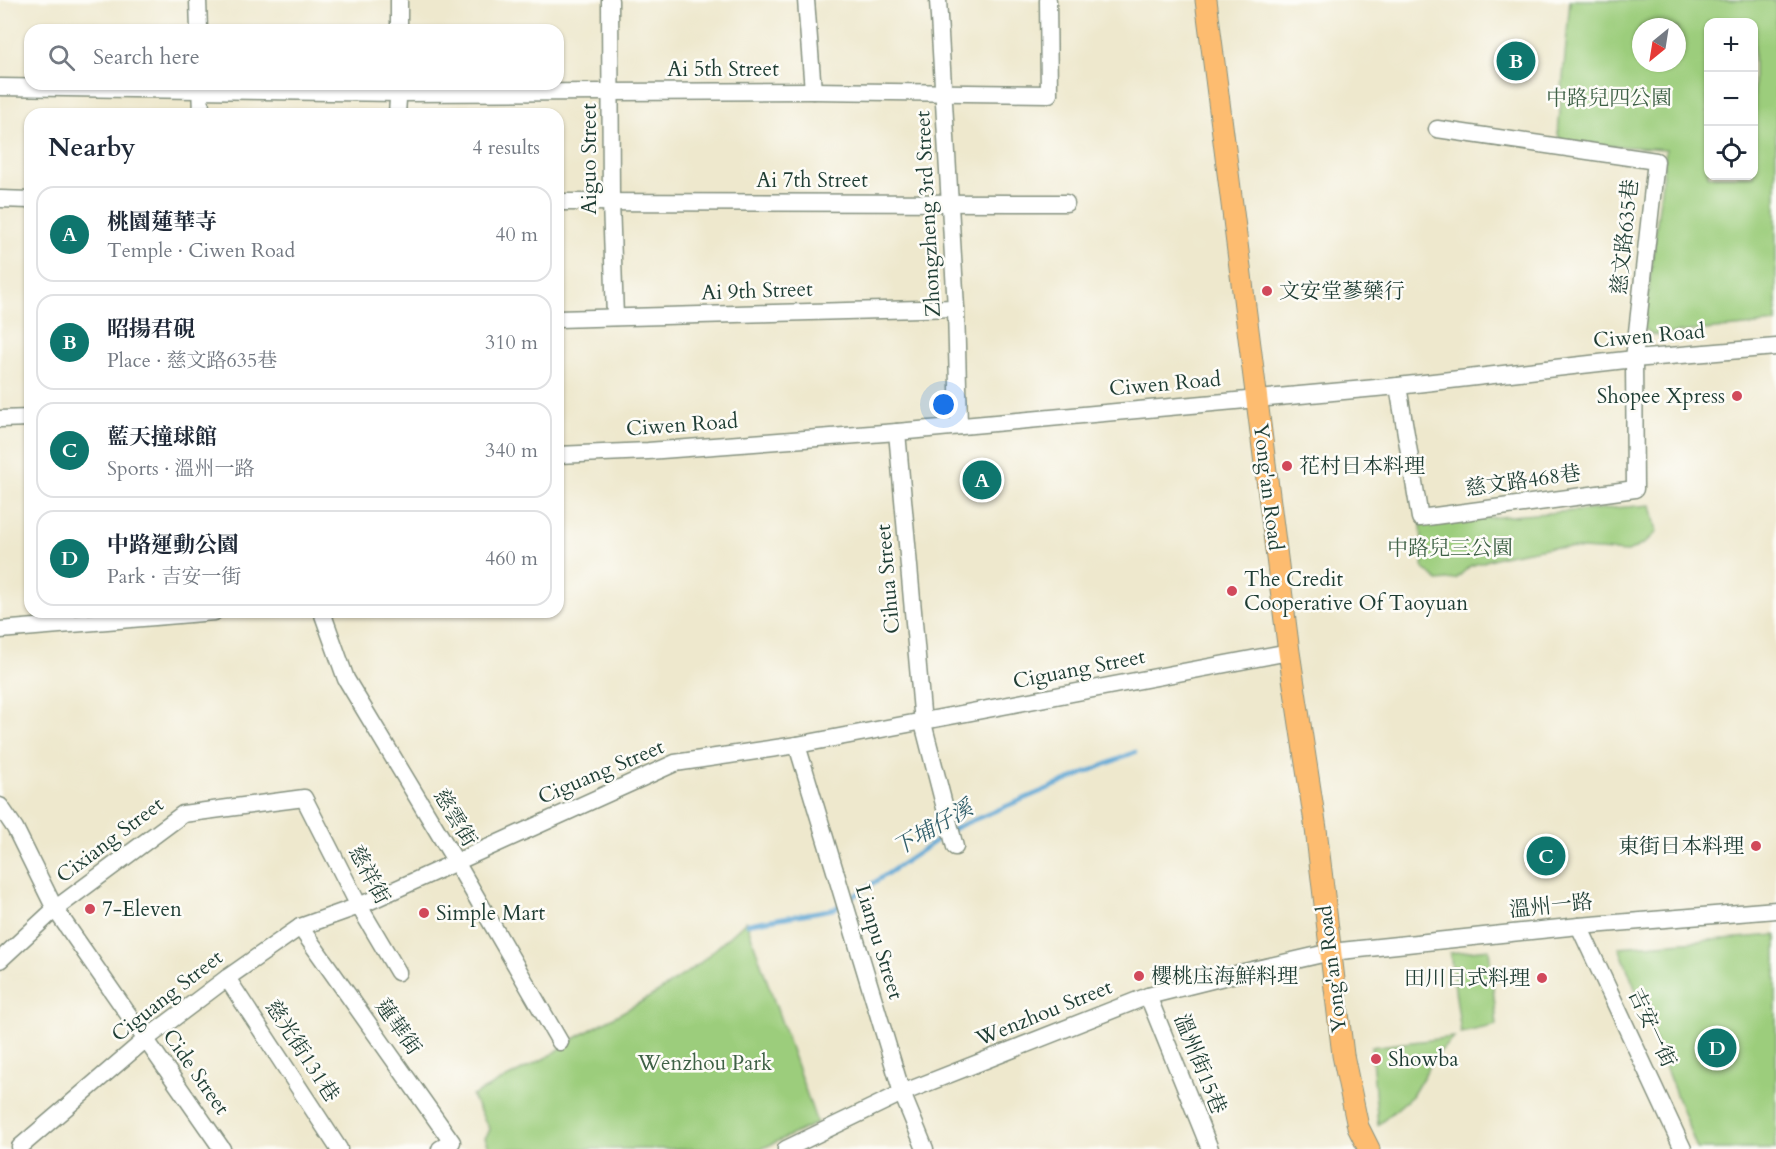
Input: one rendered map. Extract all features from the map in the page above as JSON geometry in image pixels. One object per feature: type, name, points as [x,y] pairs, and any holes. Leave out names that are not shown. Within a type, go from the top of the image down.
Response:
[{"type":"main road","name":"Yong'an Road","points":[[1206,0],[1289,652],[1316,830],[1343,1055],[1358,1128],[1369,1149]]},
{"type":"street","points":[[198,0],[199,24]]},
{"type":"street","points":[[399,0],[399,24]]},
{"type":"street","name":"Aiguo Street","points":[[610,0],[611,202],[615,317]]},
{"type":"street","points":[[806,0],[813,91]]},
{"type":"street","name":"Zhongzheng 3rd Street","points":[[938,0],[956,308],[959,425]]},
{"type":"street","name":"Ai 5th Street","points":[[506,90],[1049,94],[1048,0]]},
{"type":"street","name":"Ai 5th Street","points":[[0,87],[24,87]]},
{"type":"street","points":[[200,90],[201,108]]},
{"type":"street","points":[[397,108],[399,90]]},
{"type":"street","name":"慈文路635巷","points":[[1437,129],[1656,161],[1634,359]]},
{"type":"street","points":[[0,200],[24,200]]},
{"type":"street","name":"Ai 7th Street","points":[[564,202],[1066,203]]},
{"type":"street","name":"Ai 9th Street","points":[[564,320],[956,308]]},
{"type":"street","name":"Ciwen Road","points":[[564,455],[648,451],[897,432],[1398,386],[1634,359],[1776,347]]},
{"type":"street","name":"慈文路468巷","points":[[1398,386],[1420,518],[1635,489],[1634,359]]},
{"type":"street","points":[[0,419],[24,418]]},
{"type":"street","name":"Cihua Street","points":[[897,432],[923,723],[952,836]]},
{"type":"street","points":[[0,630],[143,618]]},
{"type":"street","name":"慈雲街","points":[[324,618],[346,680],[456,862],[560,1042]]},
{"type":"street","name":"Ciguang Street","points":[[20,1147],[146,1039],[300,927],[359,906],[675,763],[797,746],[1289,652]]},
{"type":"street","name":"Lianpu Street","points":[[797,746],[902,1093],[924,1149]]},
{"type":"street","name":"Cixiang Street","points":[[0,960],[55,909],[183,814],[304,798],[359,906]]},
{"type":"street","name":"Cide Street","points":[[0,806],[15,828],[55,909],[222,1149]]},
{"type":"street","name":"慈祥街","points":[[359,906],[398,972]]},
{"type":"street","name":"溫州一路","points":[[1331,952],[1579,926],[1776,910]]},
{"type":"street","name":"吉安一街","points":[[1579,926],[1683,1149]]},
{"type":"street","name":"蓮華街","points":[[300,927],[452,1142],[440,1149]]},
{"type":"street","name":"Wenzhou Street","points":[[786,1149],[902,1093],[1148,996],[1331,952]]},
{"type":"street","name":"慈光街131巷","points":[[227,978],[339,1149]]},
{"type":"street","name":"溫州街15巷","points":[[1148,996],[1210,1149]]},
{"type":"green space","name":"中路兒四公園","points":[[1570,0],[1776,0],[1776,323],[1653,335],[1644,328],[1666,149],[1563,143],[1558,134]]},
{"type":"green space","name":"中路兒三公園","points":[[1651,505],[1657,532],[1645,543],[1628,552],[1551,547],[1502,556],[1470,566],[1456,579],[1438,581],[1423,568],[1421,523]]},
{"type":"green space","name":"Wenzhou Park","points":[[746,921],[817,1123],[761,1149],[490,1149],[485,1138],[490,1130],[472,1096],[551,1055],[574,1039],[655,994],[699,964]]},
{"type":"green space","points":[[1776,935],[1776,1149],[1697,1149],[1619,947]]},
{"type":"green space","points":[[1489,949],[1497,1025],[1461,1033],[1450,953]]},
{"type":"green space","points":[[1454,1037],[1435,1057],[1412,1096],[1378,1125],[1371,1047]]},
{"type":"waterway","name":"下埔仔溪","points":[[848,900],[957,827],[1135,752]]},
{"type":"waterway","name":"下埔仔溪","points":[[747,924],[834,909],[841,904]]},
{"type":"place","name":"昭揚君硯","points":[[1516,61]]},
{"type":"place","name":"文安堂蔘藥行","points":[[1267,291]]},
{"type":"place","name":"Shopee Xpress","points":[[1737,396]]},
{"type":"place","name":"花村日本料理","points":[[1287,466]]},
{"type":"place","name":"桃園蓮華寺","points":[[982,480]]},
{"type":"place","name":"The Credit Cooperative Of Taoyuan","points":[[1232,591]]},
{"type":"place","name":"東街日本料理","points":[[1756,846]]},
{"type":"place","name":"藍天撞球館","points":[[1546,856]]},
{"type":"place","name":"7-Eleven","points":[[90,909]]},
{"type":"place","name":"Simple Mart","points":[[424,913]]},
{"type":"place","name":"櫻桃庒海鮮料理","points":[[1139,976]]},
{"type":"place","name":"田川日式料理","points":[[1542,978]]},
{"type":"place","name":"中路運動公園","points":[[1717,1048]]},
{"type":"place","name":"Showba","points":[[1376,1059]]}]
